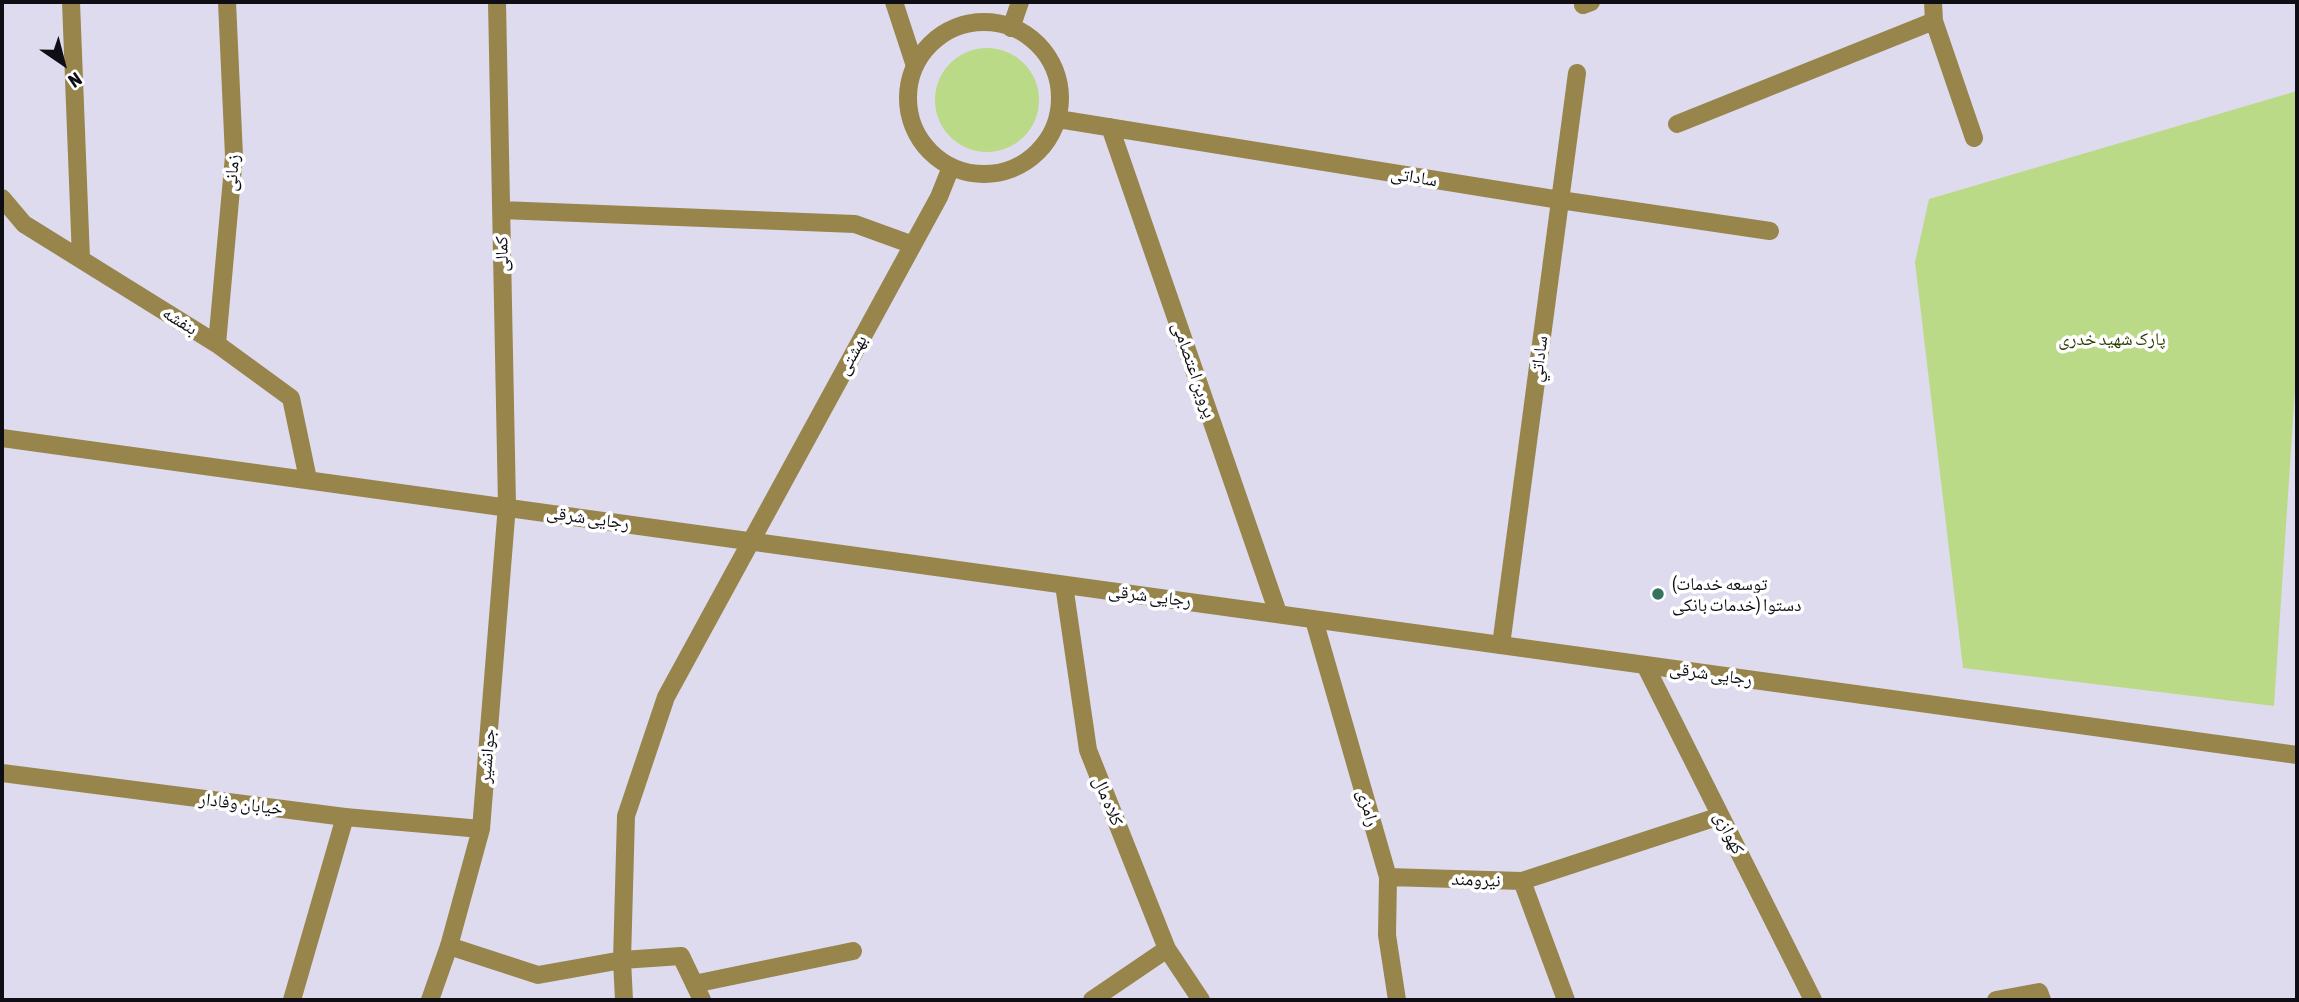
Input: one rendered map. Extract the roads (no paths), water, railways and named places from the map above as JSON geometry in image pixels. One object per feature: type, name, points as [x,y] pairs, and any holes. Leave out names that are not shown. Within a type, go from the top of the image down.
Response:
[{"type":"street","points":[[71,2],[81,260]]},
{"type":"street","name":"زمانی","points":[[217,344],[234,156],[227,2]]},
{"type":"street","name":"کمالی","points":[[497,2],[507,505]]},
{"type":"street","points":[[894,2],[915,66]]},
{"type":"street","points":[[1011,28],[1020,2]]},
{"type":"street","points":[[1933,2],[1934,21],[1974,138]]},
{"type":"street","points":[[1677,124],[1934,21]]},
{"type":"street","points":[[974,22],[999,23],[1011,28],[1023,32],[1042,48],[1056,69],[1061,94],[1058,119],[1048,142],[1030,160],[1007,171],[982,175],[951,167],[936,158],[919,139],[909,116],[908,90],[915,66],[930,45],[950,30],[974,22]]},
{"type":"street","name":"ساداتي","points":[[1501,645],[1577,73]]},
{"type":"street","name":"ساداتی","points":[[1058,119],[1560,201],[1770,231]]},
{"type":"street","name":"پروین اعتصامی","points":[[1110,127],[1278,613]]},
{"type":"street","name":"بهشتی","points":[[624,1000],[622,960],[626,816],[666,697],[912,245],[951,167]]},
{"type":"street","name":"بنفشه","points":[[2,198],[24,224],[217,344],[291,398],[308,479]]},
{"type":"street","points":[[501,210],[855,224],[912,245]]},
{"type":"street","name":"رجایی شرقی","points":[[2,438],[507,505],[751,542],[2297,755]]},
{"type":"street","name":"جوانشیر","points":[[430,1000],[449,946],[481,829],[507,505]]},
{"type":"street","name":"کلاه مال","points":[[1064,585],[1088,750],[1167,949],[1200,1000]]},
{"type":"street","name":"رامزی","points":[[1314,620],[1388,877],[1387,935],[1397,1000]]},
{"type":"street","name":"کهوازی","points":[[1645,665],[1813,1000]]},
{"type":"street","name":"خیابان وفادار","points":[[2,773],[345,817],[481,829]]},
{"type":"street","points":[[1522,881],[1720,816]]},
{"type":"street","points":[[292,1000],[345,817]]},
{"type":"street","name":"نیرومند","points":[[1388,877],[1522,881],[1566,1000]]},
{"type":"street","points":[[449,946],[538,975],[622,960],[681,956],[698,992],[853,951]]},
{"type":"street","points":[[1092,1000],[1167,949]]},
{"type":"street","points":[[1996,1000],[2039,992],[2042,1000]]},
{"type":"place","name":"(توسعه خدمات دستوا (خدمات بانکی","points":[[1658,594]]},
{"type":"park label","name":"پارک شهید خدری","points":[[2112,339]]}]
